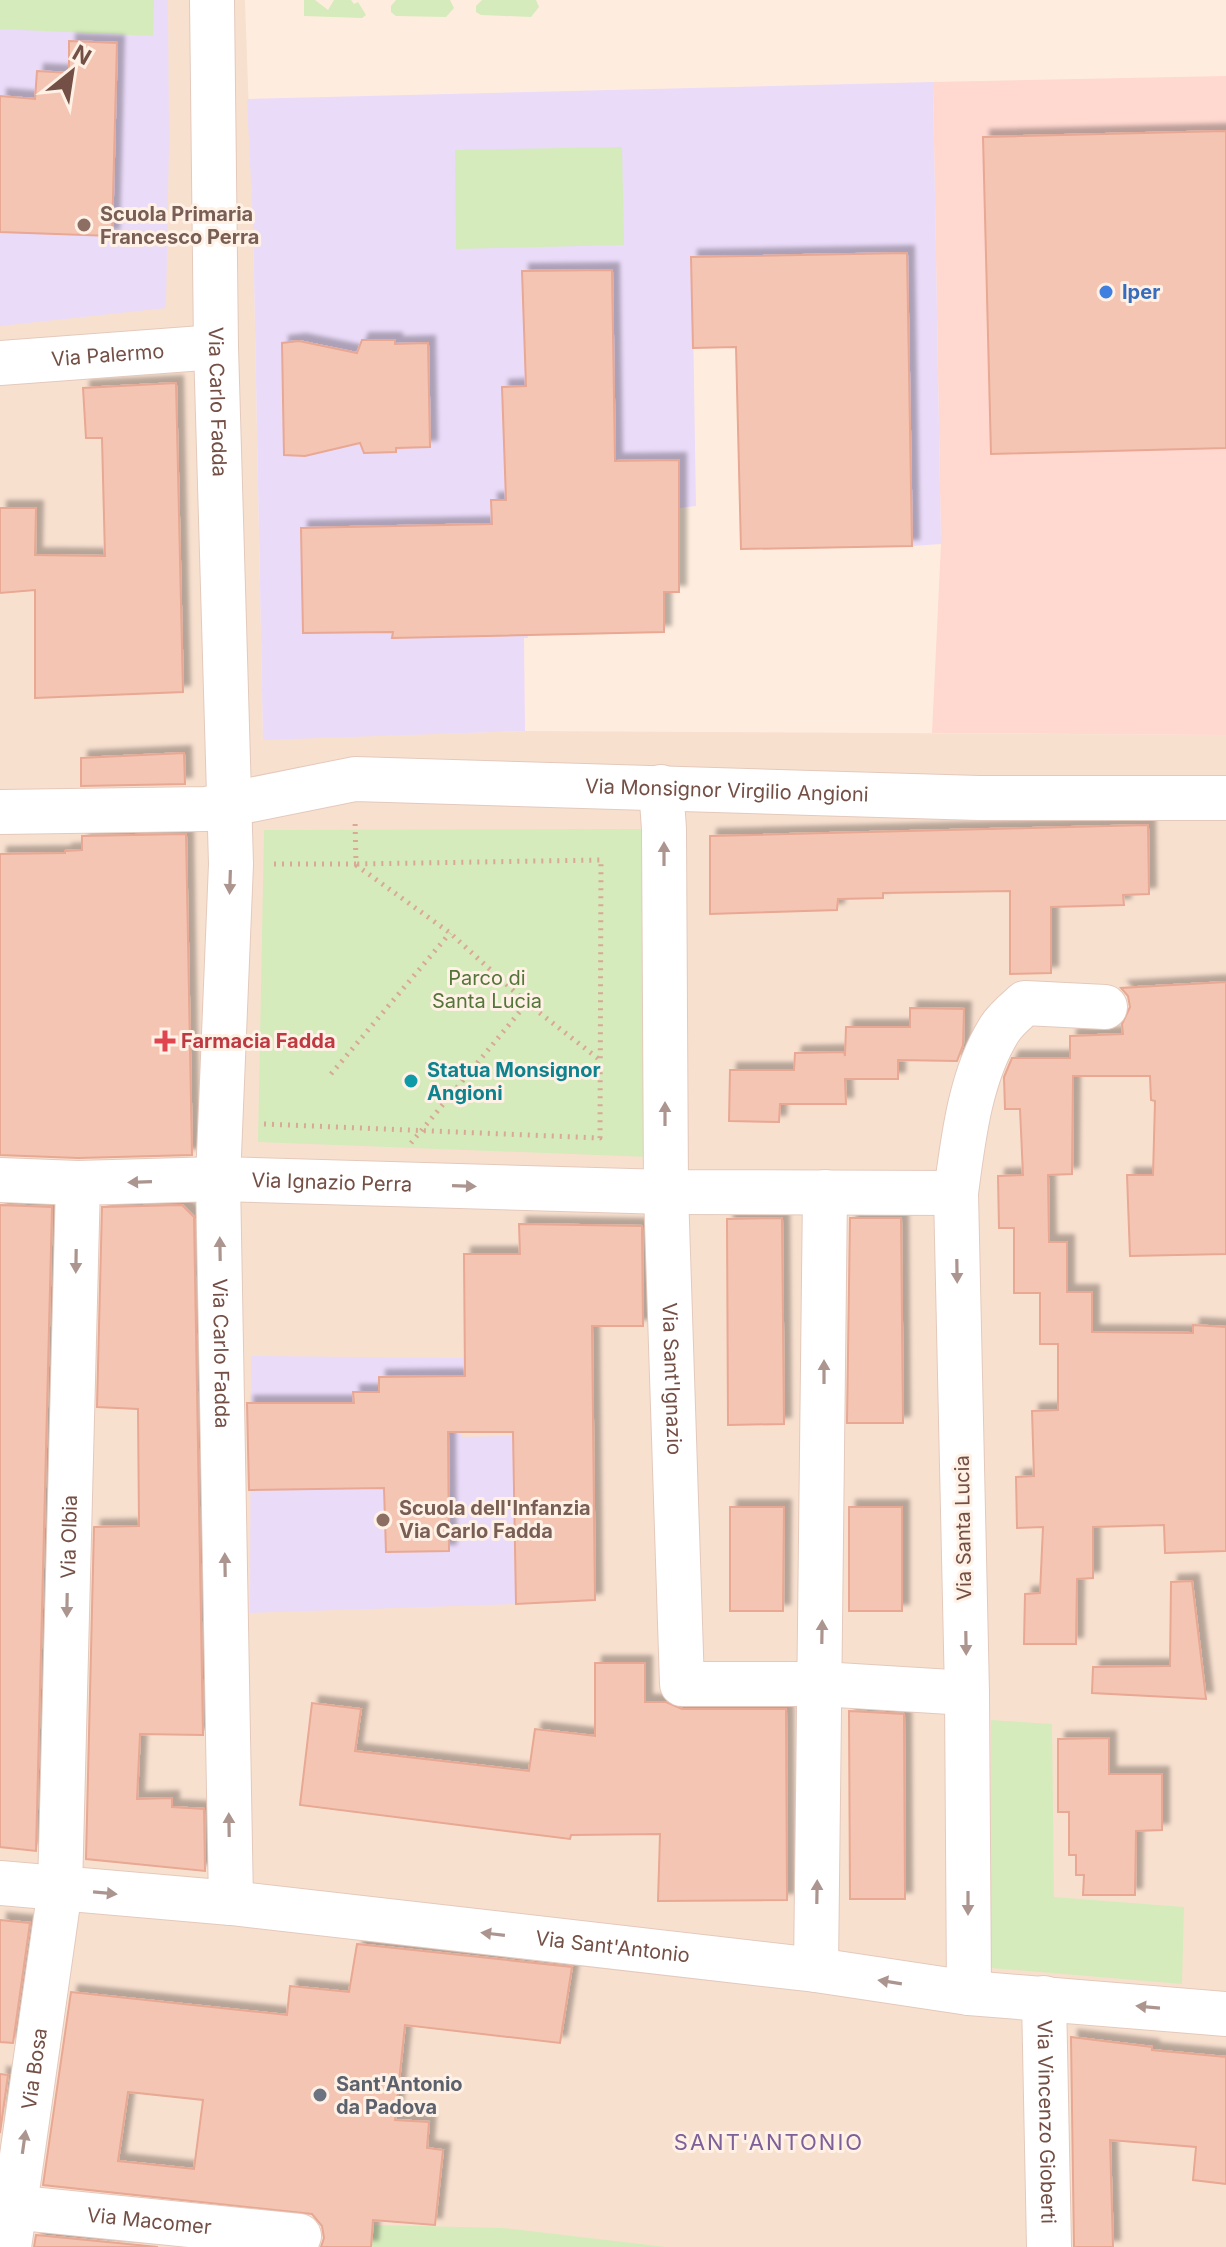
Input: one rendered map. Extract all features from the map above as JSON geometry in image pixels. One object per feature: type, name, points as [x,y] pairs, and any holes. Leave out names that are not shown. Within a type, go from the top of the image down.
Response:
[{"type":"street","name":"Via Carlo Fadda","points":[[212,0],[216,347],[231,864],[218,1179],[231,1903]]},
{"type":"street","name":"Via Palermo","points":[[0,363],[216,347]]},
{"type":"street","name":"Via Monsignor Virgilio Angioni","points":[[230,804],[355,779],[979,798],[1226,798]]},
{"type":"street","name":"Via Sant'Ignazio","points":[[661,787],[664,829],[666,1192],[682,1684],[821,1684],[967,1693]]},
{"type":"street","points":[[0,812],[206,809],[230,804]]},
{"type":"street","name":"Via Santa Lucia","points":[[969,1993],[967,1693],[956,1193],[965,1120],[986,1056],[1000,1028],[1025,1003],[1105,1007]]},
{"type":"street","name":"Via Ignazio Perra","points":[[0,1180],[78,1183],[218,1179],[666,1192]]},
{"type":"street","name":"Via Olbia","points":[[60,1889],[78,1183]]},
{"type":"street","points":[[666,1192],[956,1193]]},
{"type":"street","points":[[816,1970],[825,1192]]},
{"type":"street","name":"Via Sant'Antonio","points":[[0,1883],[231,1903],[816,1970],[969,1993],[1226,2014]]},
{"type":"street","name":"Via Bosa","points":[[8,2220],[60,1889]]},
{"type":"street","name":"Via Vincenzo Gioberti","points":[[1044,1998],[1049,2247]]},
{"type":"street","name":"Via Macomer","points":[[8,2220],[299,2236]]},
{"type":"path","points":[[355,779],[356,864]]},
{"type":"path","points":[[220,1122],[600,1138],[601,860],[231,864]]},
{"type":"path","points":[[356,864],[450,933],[527,1003],[600,1060]]},
{"type":"path","points":[[331,1074],[450,933]]},
{"type":"path","points":[[379,1184],[527,1003]]},
{"type":"shaded area","points":[[0,0],[245,0],[253,225],[263,739],[525,731],[1226,735],[1226,2247],[0,2247]]},
{"type":"shaded area","name":"Scuola Primaria Francesco Perra","points":[[0,0],[168,0],[166,308],[0,326]]},
{"type":"shaded area","points":[[1226,76],[1226,735],[932,733],[941,544],[933,82]]},
{"type":"shaded area","points":[[933,82],[941,544],[912,546],[907,253],[692,257],[696,506],[679,508],[679,592],[664,592],[664,632],[572,634],[572,622],[528,622],[528,638],[524,638],[525,731],[263,740],[253,225],[247,99]]},
{"type":"shaded area","name":"Scuola dell'Infanzia Via Carlo Fadda","points":[[251,1356],[465,1358],[462,1437],[513,1436],[516,1604],[250,1613]]},
{"type":"green space","points":[[0,0],[154,0],[153,36],[0,29]]},
{"type":"green space","points":[[304,0],[315,0],[328,10],[334,0],[351,0],[354,4],[358,2],[366,15],[362,18],[304,16]]},
{"type":"green space","points":[[396,0],[450,0],[454,8],[446,17],[396,16],[391,12],[391,6]]},
{"type":"green space","points":[[482,0],[536,0],[539,7],[531,17],[481,15],[476,12],[476,6]]},
{"type":"green space","points":[[622,147],[624,245],[456,249],[455,150]]},
{"type":"green space","name":"Parco di Santa Lucia","points":[[649,829],[649,1157],[258,1142],[264,830]]},
{"type":"green space","points":[[991,1720],[1052,1724],[1054,1897],[1184,1907],[1182,1984],[991,1968]]},
{"type":"green space","points":[[374,2225],[504,2228],[666,2247],[371,2247]]},
{"type":"building","points":[[69,41],[117,43],[112,236],[0,232],[0,96],[35,99],[37,71],[69,73]]},
{"type":"building","name":"Iper","points":[[1226,131],[1226,448],[991,454],[983,137]]},
{"type":"building","points":[[907,253],[912,546],[741,549],[736,347],[693,348],[691,257]]},
{"type":"building","points":[[612,270],[615,461],[679,460],[679,592],[664,592],[664,632],[392,638],[393,632],[303,633],[301,528],[492,524],[491,500],[506,500],[502,387],[526,386],[522,271]]},
{"type":"building","points":[[362,340],[395,340],[395,344],[428,343],[430,447],[364,453],[360,443],[305,456],[284,455],[282,343],[299,341],[357,353]]},
{"type":"building","points":[[176,383],[183,692],[35,698],[35,590],[0,593],[0,508],[36,508],[35,555],[105,556],[102,438],[86,438],[83,388]]},
{"type":"building","points":[[184,753],[185,784],[81,786],[81,758]]},
{"type":"building","points":[[1148,825],[1149,894],[1123,895],[1124,905],[1051,907],[1051,973],[1010,974],[1010,891],[883,893],[883,898],[838,899],[837,910],[710,914],[710,836]]},
{"type":"building","points":[[186,834],[192,1155],[78,1158],[0,1155],[0,854],[82,850],[82,836]]},
{"type":"building","points":[[1226,982],[1226,1254],[1130,1256],[1127,1175],[1153,1175],[1155,1101],[1151,1100],[1150,1076],[1073,1076],[1072,1174],[1048,1175],[1049,1242],[1067,1242],[1067,1292],[1092,1292],[1092,1332],[1193,1333],[1193,1325],[1226,1327],[1226,1551],[1165,1553],[1164,1525],[1093,1527],[1093,1578],[1077,1579],[1076,1644],[1024,1644],[1025,1594],[1040,1593],[1043,1527],[1017,1528],[1016,1477],[1034,1476],[1032,1411],[1058,1410],[1058,1344],[1040,1344],[1040,1293],[1014,1293],[1014,1228],[999,1228],[998,1176],[1023,1175],[1020,1109],[1005,1109],[1004,1077],[1012,1058],[1070,1058],[1070,1036],[1123,1034],[1122,1024],[1130,1007],[1128,996],[1121,988]]},
{"type":"building","points":[[910,1008],[964,1009],[963,1045],[957,1061],[898,1060],[898,1079],[845,1079],[846,1104],[780,1104],[779,1122],[729,1121],[730,1070],[794,1070],[795,1053],[844,1052],[845,1056],[846,1027],[910,1027]]},
{"type":"building","points":[[0,1205],[52,1207],[36,1851],[0,1847]]},
{"type":"building","points":[[182,1205],[194,1217],[203,1735],[140,1734],[137,1799],[172,1798],[172,1807],[204,1809],[205,1871],[86,1859],[94,1527],[139,1526],[138,1409],[97,1407],[102,1207]]},
{"type":"building","points":[[782,1218],[784,1424],[728,1425],[727,1219]]},
{"type":"building","points":[[850,1218],[901,1218],[903,1423],[847,1423]]},
{"type":"building","points":[[519,1224],[642,1226],[643,1326],[592,1326],[595,1600],[516,1604],[513,1432],[448,1432],[449,1551],[386,1552],[384,1488],[249,1490],[247,1403],[354,1403],[353,1392],[379,1392],[379,1377],[465,1376],[464,1254],[520,1254]]},
{"type":"building","points":[[730,1507],[784,1507],[783,1611],[730,1611]]},
{"type":"building","points":[[849,1507],[902,1507],[902,1611],[849,1611]]},
{"type":"building","points":[[1192,1581],[1206,1699],[1092,1693],[1093,1667],[1170,1666],[1171,1582]]},
{"type":"building","points":[[595,1663],[645,1663],[645,1702],[666,1702],[682,1709],[786,1709],[787,1900],[658,1901],[660,1834],[571,1835],[570,1839],[300,1805],[312,1703],[361,1709],[355,1751],[529,1771],[535,1729],[595,1736]]},
{"type":"building","points":[[849,1711],[904,1714],[905,1899],[850,1899]]},
{"type":"building","points":[[1109,1738],[1109,1774],[1162,1774],[1162,1830],[1136,1831],[1135,1895],[1083,1895],[1084,1875],[1076,1875],[1076,1855],[1069,1855],[1069,1812],[1058,1812],[1058,1739]]},
{"type":"building","points":[[0,1920],[30,1923],[13,2043],[0,2042]]},
{"type":"building","points":[[357,1944],[572,1967],[560,2043],[405,2025],[395,2120],[429,2122],[427,2148],[443,2150],[435,2225],[373,2220],[371,2247],[321,2247],[324,2238],[322,2226],[312,2214],[43,2185],[71,1992],[287,2015],[290,1986],[349,1992]],"holes":[[[128,2092],[203,2100],[194,2169],[118,2161]]]},
{"type":"building","points":[[1071,2037],[1152,2047],[1152,2050],[1226,2057],[1226,2184],[1193,2180],[1196,2147],[1110,2140],[1113,2247],[1074,2247]]},
{"type":"building","points":[[0,2074],[8,2075],[0,2133]]},
{"type":"building","points":[[36,2235],[158,2247],[34,2247]]},
{"type":"place","name":"Scuola Primaria Francesco Perra","points":[[84,225]]},
{"type":"place","name":"Iper","points":[[1106,292]]},
{"type":"place","name":"Farmacia Fadda","points":[[165,1041]]},
{"type":"place","name":"Statua Monsignor Angioni","points":[[411,1081]]},
{"type":"place","name":"Scuola dell'Infanzia Via Carlo Fadda","points":[[383,1520]]},
{"type":"place","name":"Sant'Antonio da Padova","points":[[320,2095]]},
{"type":"district","name":"SANT'ANTONIO","points":[[769,2142]]}]
